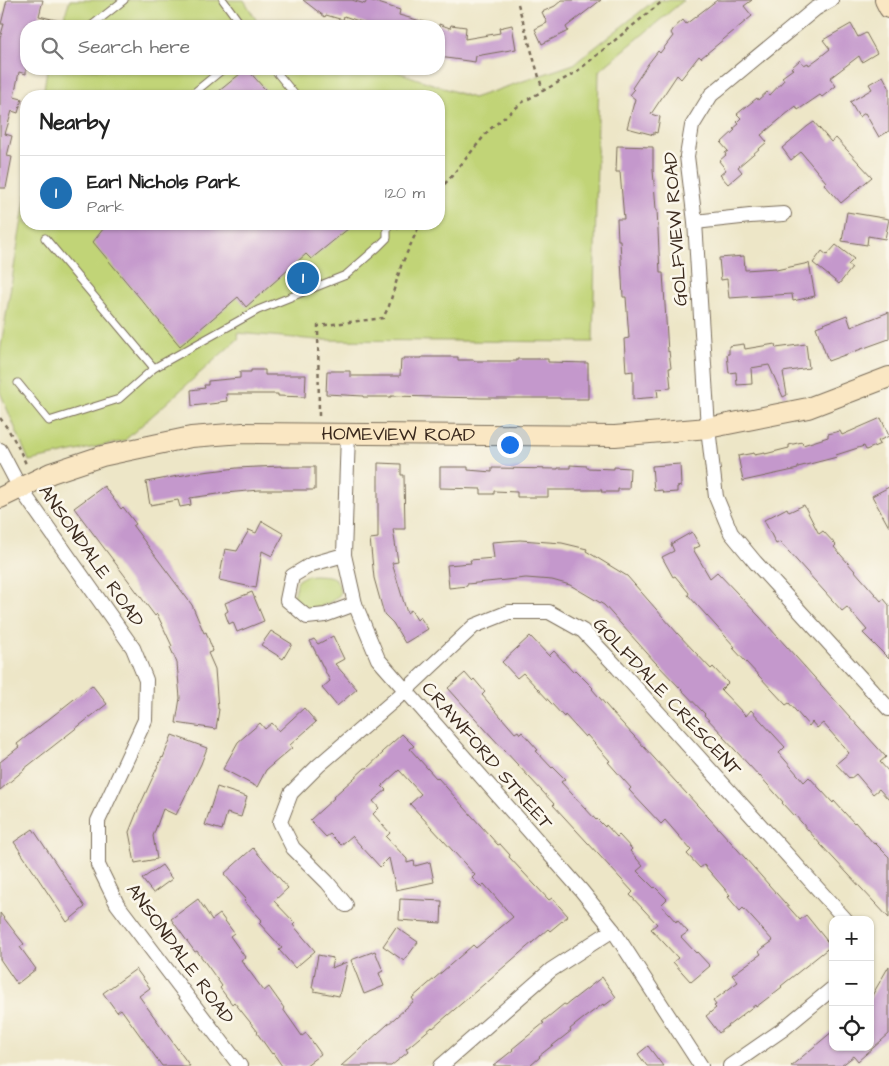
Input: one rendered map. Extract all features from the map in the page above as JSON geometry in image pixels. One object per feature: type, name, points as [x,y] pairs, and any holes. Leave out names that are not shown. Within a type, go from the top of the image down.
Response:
[{"type":"street","name":"GOLFVIEW ROAD","points":[[831,0],[815,9],[711,95],[692,126],[687,156],[695,222],[708,428],[716,497],[731,533],[755,562],[889,709]]},
{"type":"street","points":[[885,0],[889,8]]},
{"type":"street","points":[[695,222],[784,214]]},
{"type":"street","name":"HOMEVIEW ROAD","points":[[0,498],[51,473],[102,456],[191,437],[243,433],[615,436],[708,428],[808,408],[889,377]]},
{"type":"street","name":"CRAWFORD STREET","points":[[348,434],[344,555],[355,604],[378,659],[581,890],[613,930],[701,1066]]},
{"type":"street","name":"ANSONDALE ROAD","points":[[0,450],[20,488],[134,648],[146,680],[144,720],[98,821],[98,865],[117,904],[240,1066]]},
{"type":"street","points":[[344,555],[312,564],[292,576],[286,600],[307,617],[324,615],[355,604]]},
{"type":"street","name":"GOLFDALE CRESCENT","points":[[346,904],[293,848],[280,822],[292,793],[318,766],[406,691],[474,626],[509,612],[549,612],[582,631],[842,916]]},
{"type":"street","points":[[441,1066],[551,970],[613,930]]},
{"type":"street","points":[[730,1066],[782,1030],[829,991]]},
{"type":"lane","points":[[99,20],[124,0]]},
{"type":"lane","points":[[223,0],[238,20]]},
{"type":"lane","points":[[197,90],[216,75]]},
{"type":"lane","points":[[279,75],[291,90]]},
{"type":"lane","points":[[18,383],[49,422],[119,399],[154,368],[258,310],[346,275],[387,238],[387,230]]},
{"type":"lane","points":[[45,238],[154,368]]},
{"type":"path","points":[[445,183],[489,130],[523,102],[575,73],[664,0]]},
{"type":"path","points":[[518,4],[543,91]]},
{"type":"path","points":[[319,416],[318,326],[383,318],[389,306],[401,266],[417,230]]},
{"type":"path","points":[[0,418],[21,452],[26,464]]},
{"type":"green space","points":[[70,0],[244,0],[256,20],[63,20]]},
{"type":"green space","points":[[655,0],[684,0],[599,71],[593,342],[318,340],[237,333],[239,338],[124,441],[29,461],[0,392],[0,352],[20,230],[445,230],[445,90],[44,90],[46,75],[406,75],[473,98],[574,64]]},
{"type":"green space","points":[[305,576],[329,576],[336,579],[340,594],[324,605],[310,609],[303,607],[294,596],[298,580]]},
{"type":"building","points":[[7,0],[43,0],[39,16],[56,20],[20,20],[20,72],[14,97],[20,98],[20,106],[18,113],[12,111],[5,134],[12,136],[7,156],[12,157],[6,188],[0,188],[0,38],[4,24],[1,24]]},
{"type":"building","points":[[303,0],[352,0],[365,4],[369,0],[400,10],[399,15],[417,20],[356,20],[344,16],[343,20],[326,15],[325,17]]},
{"type":"building","points":[[562,0],[601,0],[566,27],[568,31],[542,44],[535,29],[547,23],[542,12],[555,6]]},
{"type":"building","points":[[717,0],[752,0],[744,6],[752,16],[701,58],[699,56],[681,79],[677,75],[651,114],[660,117],[657,133],[654,132],[654,135],[627,128],[635,99],[630,95],[634,90],[632,88],[648,64],[658,51],[660,53],[673,36],[671,33],[674,28],[683,20],[686,24]]},
{"type":"building","points":[[851,24],[858,37],[866,33],[877,53],[862,62],[859,56],[830,78],[836,86],[822,97],[820,95],[798,110],[796,106],[761,135],[767,142],[738,167],[742,172],[728,184],[720,175],[726,170],[719,161],[728,151],[721,143],[739,124],[737,122],[741,118],[737,114],[767,92],[770,95],[784,80],[782,77],[793,69],[791,68],[800,60],[804,65],[808,63],[809,65],[820,57],[830,49],[823,40]]},
{"type":"building","points":[[451,25],[466,27],[465,39],[500,33],[499,28],[512,25],[516,49],[476,56],[475,62],[445,58],[445,26],[450,28]]},
{"type":"building","points":[[239,75],[252,75],[266,90],[220,90]]},
{"type":"building","points":[[883,76],[889,87],[889,131],[879,137],[865,113],[859,117],[850,102],[872,89],[869,84]]},
{"type":"building","points":[[814,122],[831,142],[836,138],[872,177],[841,203],[824,184],[826,182],[801,152],[791,160],[782,148]]},
{"type":"building","points":[[617,146],[653,147],[660,273],[663,273],[668,352],[671,368],[669,368],[671,388],[657,389],[658,397],[633,399],[633,371],[626,372],[624,339],[629,338],[626,297],[623,297],[620,240],[618,240],[617,219],[624,219],[620,172],[616,172]]},
{"type":"building","points":[[847,212],[889,219],[885,239],[868,236],[867,245],[842,241]]},
{"type":"building","points":[[102,230],[347,230],[311,259],[306,254],[246,307],[238,297],[180,346],[93,242]]},
{"type":"building","points":[[836,245],[854,259],[848,265],[852,268],[839,284],[813,263],[822,251],[827,255]]},
{"type":"building","points":[[744,256],[745,270],[776,268],[776,270],[809,263],[815,296],[793,301],[792,294],[729,298],[727,279],[721,280],[719,258]]},
{"type":"building","points":[[889,312],[889,339],[828,361],[816,327],[847,315],[851,327]]},
{"type":"building","points":[[744,344],[745,349],[775,344],[776,348],[806,344],[809,368],[783,372],[787,395],[783,397],[769,365],[751,368],[752,384],[737,385],[736,372],[729,373],[727,354],[729,354],[729,346]]},
{"type":"building","points":[[458,357],[458,360],[474,361],[548,359],[548,362],[588,363],[588,399],[363,397],[326,394],[327,371],[350,371],[350,376],[400,376],[401,359]]},
{"type":"building","points":[[251,370],[265,370],[265,375],[306,375],[305,397],[278,396],[278,394],[226,394],[227,401],[192,406],[191,390],[205,388],[204,385],[208,385],[208,381],[240,378],[240,372],[251,372]]},
{"type":"building","points":[[881,418],[889,436],[878,441],[880,444],[878,445],[866,450],[864,446],[836,455],[837,457],[798,467],[798,469],[743,481],[738,456],[754,453],[754,455],[765,454],[789,448],[789,445],[802,442],[803,445],[840,431],[842,435]]},
{"type":"building","points":[[378,463],[401,464],[401,475],[404,475],[405,529],[393,529],[398,562],[392,563],[407,613],[411,610],[417,620],[420,617],[428,629],[405,643],[393,623],[384,614],[374,578],[370,539],[378,538]]},
{"type":"building","points":[[680,464],[681,486],[677,487],[677,492],[663,493],[662,490],[654,491],[652,466]]},
{"type":"building","points":[[570,465],[587,466],[587,468],[630,468],[629,489],[618,489],[618,492],[601,492],[602,490],[548,490],[548,497],[517,497],[517,492],[494,491],[494,494],[481,494],[481,489],[440,488],[440,467],[468,467],[468,470],[492,472],[492,468],[558,469],[570,468]]},
{"type":"building","points":[[315,467],[315,490],[259,490],[225,493],[190,498],[191,505],[180,507],[178,500],[150,505],[146,482],[194,473],[237,468]]},
{"type":"building","points":[[104,486],[121,509],[123,507],[136,524],[133,526],[192,605],[204,633],[206,632],[213,651],[208,653],[215,669],[219,709],[216,729],[176,723],[180,698],[177,663],[170,647],[172,646],[157,614],[155,616],[74,508]]},
{"type":"building","points":[[889,487],[889,527],[872,496]]},
{"type":"building","points":[[804,505],[819,534],[823,531],[836,545],[834,547],[881,601],[884,599],[889,605],[889,659],[863,633],[867,630],[847,607],[842,611],[780,542],[776,544],[764,520],[787,508],[789,512]]},
{"type":"building","points":[[262,521],[284,534],[272,556],[262,551],[256,588],[219,580],[225,549],[237,551],[249,530],[256,533]]},
{"type":"building","points":[[692,532],[700,546],[693,549],[710,578],[717,572],[886,757],[880,762],[889,772],[889,800],[879,789],[873,794],[856,774],[850,779],[836,764],[849,753],[823,723],[817,728],[812,722],[809,726],[789,703],[786,705],[733,648],[735,647],[688,595],[689,593],[675,576],[673,577],[662,557],[674,551],[671,544]]},
{"type":"building","points":[[520,540],[562,543],[587,549],[586,551],[627,576],[711,669],[713,667],[728,683],[721,690],[746,716],[751,710],[785,747],[779,753],[804,782],[809,777],[889,857],[889,918],[782,803],[705,714],[604,605],[570,585],[552,580],[526,578],[467,584],[467,586],[449,588],[447,565],[471,563],[470,560],[494,558],[492,542]]},
{"type":"building","points":[[252,592],[264,621],[237,632],[233,622],[229,624],[225,613],[228,611],[225,603]]},
{"type":"building","points":[[271,631],[292,644],[283,659],[261,645]]},
{"type":"building","points":[[333,636],[344,659],[335,664],[357,689],[337,706],[322,688],[330,681],[310,641],[314,639],[318,644]]},
{"type":"building","points":[[530,636],[549,656],[554,651],[573,672],[575,670],[593,688],[612,712],[800,920],[806,915],[829,944],[829,948],[782,987],[719,1033],[706,1016],[716,1008],[713,1001],[738,982],[732,975],[761,954],[759,951],[773,941],[743,908],[740,911],[728,897],[730,895],[704,865],[700,868],[687,854],[691,850],[665,820],[661,824],[629,790],[631,788],[587,735],[585,737],[565,715],[564,717],[523,673],[517,678],[502,662]]},
{"type":"building","points":[[465,673],[472,681],[474,679],[485,692],[482,695],[515,733],[518,731],[520,734],[522,732],[538,750],[536,751],[565,779],[561,782],[596,820],[605,827],[606,825],[617,837],[619,835],[632,849],[630,851],[643,866],[637,871],[667,899],[661,905],[688,932],[681,937],[710,966],[691,982],[673,962],[678,958],[651,929],[657,924],[630,895],[633,892],[448,688]]},
{"type":"building","points":[[92,685],[107,704],[0,790],[0,762],[19,747],[17,744]]},
{"type":"building","points":[[304,708],[316,722],[290,745],[292,748],[266,770],[257,787],[223,769],[238,742],[260,723],[265,729],[272,723],[279,731]]},
{"type":"building","points":[[402,734],[414,746],[410,749],[437,779],[498,845],[500,844],[510,855],[509,857],[549,900],[552,898],[568,916],[550,931],[548,929],[406,1049],[408,1052],[391,1066],[341,1066],[414,1001],[412,998],[473,945],[476,948],[513,917],[484,884],[481,887],[472,878],[475,875],[410,804],[421,794],[399,770],[382,786],[386,790],[373,801],[379,808],[373,814],[390,833],[386,837],[407,859],[407,863],[414,861],[415,866],[430,862],[434,882],[396,890],[389,858],[380,867],[352,836],[341,845],[330,834],[326,837],[310,820]]},
{"type":"building","points":[[172,735],[207,748],[176,815],[163,809],[153,836],[157,859],[135,863],[129,832]]},
{"type":"building","points":[[217,787],[247,797],[241,817],[227,813],[222,830],[205,825]]},
{"type":"building","points":[[33,829],[85,907],[67,922],[14,842]]},
{"type":"building","points":[[253,848],[288,888],[274,901],[295,923],[293,925],[315,951],[295,968],[279,950],[282,948],[259,923],[262,920],[244,901],[246,899],[224,874]]},
{"type":"building","points":[[162,865],[172,879],[153,893],[142,879]]},
{"type":"building","points":[[198,899],[212,920],[220,914],[234,933],[230,936],[245,957],[241,960],[264,991],[269,987],[302,1036],[306,1033],[321,1054],[305,1066],[282,1066],[234,1002],[232,1004],[220,988],[222,986],[197,951],[195,952],[171,919]]},
{"type":"building","points":[[400,899],[442,901],[441,923],[399,920]]},
{"type":"building","points":[[0,913],[24,944],[20,947],[36,969],[17,984],[0,959]]},
{"type":"building","points":[[396,927],[418,942],[404,961],[383,946]]},
{"type":"building","points":[[375,951],[383,971],[379,973],[384,986],[364,994],[351,960]]},
{"type":"building","points":[[318,955],[333,958],[331,968],[347,962],[339,996],[314,991],[314,988],[312,988]]},
{"type":"building","points":[[889,966],[889,1034],[874,1047],[874,1006],[874,992]]},
{"type":"building","points":[[136,969],[150,988],[139,996],[190,1066],[162,1066],[121,1009],[117,1012],[103,993]]},
{"type":"building","points":[[602,977],[616,997],[604,1006],[603,1004],[570,1029],[571,1031],[539,1056],[530,1066],[493,1066],[564,1004],[566,1005]]},
{"type":"building","points":[[829,1034],[829,1051],[869,1051],[858,1061],[854,1056],[841,1066],[791,1066]]},
{"type":"building","points":[[648,1046],[663,1066],[647,1066],[638,1054]]},
{"type":"place","name":"Earl Nichols Park","points":[[303,278]]}]
